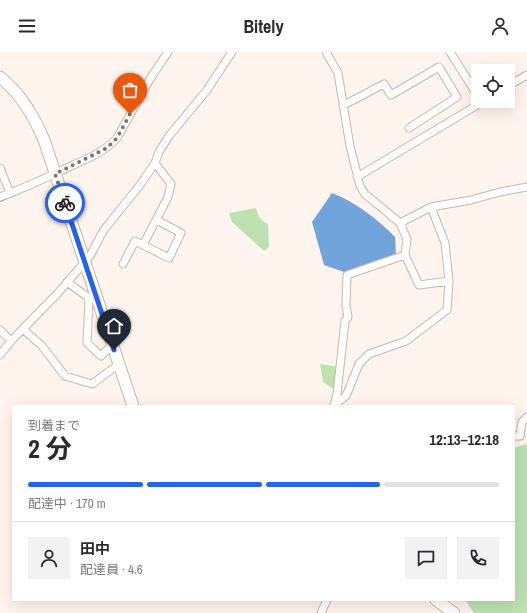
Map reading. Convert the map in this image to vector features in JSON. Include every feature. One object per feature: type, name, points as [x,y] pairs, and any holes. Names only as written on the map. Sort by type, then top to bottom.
[{"type":"main road","points":[[0,77],[8,83],[37,123],[133,405]]},
{"type":"main road","points":[[0,82],[19,97]]},
{"type":"main road","points":[[437,601],[454,613]]},
{"type":"street","points":[[0,197],[55,174],[102,151],[117,138],[150,79],[168,52]]},
{"type":"street","points":[[0,355],[11,341],[84,262],[103,231],[140,185],[155,163],[159,152],[169,136],[207,90],[232,52]]},
{"type":"street","points":[[326,52],[338,73],[357,177],[360,186],[366,194],[400,223],[407,239],[405,255],[419,284],[449,281]]},
{"type":"street","points":[[450,52],[471,85]]},
{"type":"street","points":[[344,105],[384,84],[391,95],[439,67],[457,97],[409,128]]},
{"type":"street","points":[[515,82],[527,75]]},
{"type":"street","points":[[357,177],[471,106]]},
{"type":"street","points":[[144,245],[168,197],[170,184],[155,163]]},
{"type":"street","points":[[0,168],[10,193]]},
{"type":"street","points":[[400,223],[431,207],[471,200],[500,192],[527,187]]},
{"type":"street","points":[[405,255],[347,275],[346,306],[348,317],[345,321],[337,394],[334,405],[346,396],[359,364],[369,354],[406,341],[447,310],[449,281],[445,243],[431,207]]},
{"type":"street","points":[[123,264],[135,240],[169,258],[181,233],[157,220]]},
{"type":"street","points":[[67,282],[89,298],[87,343],[101,356],[108,349]]},
{"type":"street","points":[[23,329],[42,346],[65,376],[92,384],[119,364]]},
{"type":"street","points":[[0,330],[11,341]]},
{"type":"street","points":[[515,436],[520,436],[522,422],[527,417]]},
{"type":"street","points":[[321,613],[327,601]]},
{"type":"green space","points":[[256,208],[260,218],[268,224],[269,247],[264,251],[232,222],[229,213]]},
{"type":"green space","points":[[320,364],[339,367],[335,390],[323,382]]},
{"type":"green space","points":[[527,444],[527,613],[474,613],[466,601],[515,601],[515,448]]},
{"type":"water","points":[[332,193],[358,206],[388,230],[395,237],[396,254],[347,273],[324,265],[312,222]]},
{"type":"waterway","points":[[0,201],[21,192]]},
{"type":"way so far","points":[[65,203],[55,174],[107,148],[117,138],[130,114]]},
{"type":"route","points":[[65,203],[114,350]]}]
